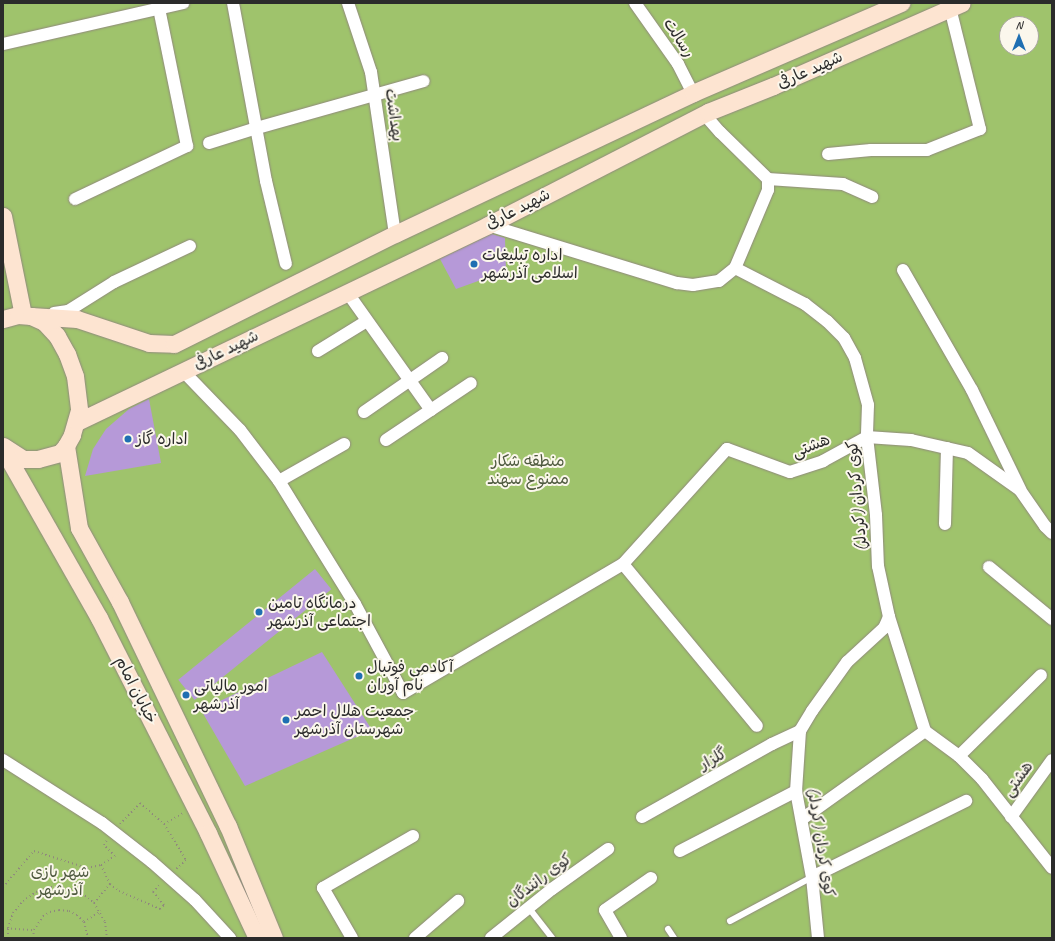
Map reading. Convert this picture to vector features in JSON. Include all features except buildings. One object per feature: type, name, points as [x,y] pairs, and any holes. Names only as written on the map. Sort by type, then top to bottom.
[{"type":"street","points":[[3,44],[134,8],[159,8],[183,3]]},
{"type":"street","points":[[233,3],[266,181],[286,264]]},
{"type":"street","name":"بهداشت","points":[[348,3],[372,72],[395,234]]},
{"type":"street","name":"رسالت","points":[[635,3],[678,64],[694,94]]},
{"type":"street","name":"شهید عارفی","points":[[3,319],[11,316],[27,315],[77,318],[149,343],[174,344],[395,234],[694,94],[901,3]]},
{"type":"street","points":[[828,154],[871,150],[927,150],[980,129],[956,6]]},
{"type":"street","name":"شهید عارفی","points":[[77,422],[488,225],[704,114],[780,83],[956,6]]},
{"type":"street","points":[[75,199],[187,146],[159,8]]},
{"type":"street","points":[[209,143],[424,81]]},
{"type":"street","points":[[694,94],[686,101],[687,109],[692,115],[704,114],[720,132],[768,179],[843,184],[872,197]]},
{"type":"street","points":[[488,225],[677,283],[693,285],[719,281],[735,268],[768,190],[768,179]]},
{"type":"street","points":[[3,216],[18,294],[27,315],[44,322],[57,336],[67,354],[76,376],[79,410],[77,422],[66,446],[60,453],[38,460],[23,459],[3,447]]},
{"type":"street","points":[[27,315],[68,311],[114,282],[190,246]]},
{"type":"street","name":"کوی کردان (کردلر)","points":[[735,268],[805,304],[844,338],[855,358],[868,404],[867,437],[876,515],[878,566],[889,617],[884,628],[847,662],[812,711],[800,731],[796,791],[812,877],[816,935]]},
{"type":"street","points":[[902,270],[972,390],[1020,490],[1045,526],[1052,533]]},
{"type":"street","points":[[3,282],[18,294]]},
{"type":"street","points":[[347,292],[431,410]]},
{"type":"street","points":[[318,350],[368,320]]},
{"type":"street","points":[[364,412],[411,381],[442,358]]},
{"type":"street","points":[[183,371],[240,430],[278,481],[355,604],[403,694],[623,564],[757,726]]},
{"type":"street","points":[[386,440],[472,383]]},
{"type":"street","points":[[867,437],[910,440],[968,453],[1020,490]]},
{"type":"street","name":"هشتی","points":[[623,564],[727,449],[790,472],[823,461],[867,437]]},
{"type":"street","points":[[278,481],[344,444]]},
{"type":"street","name":"خیابان امام","points":[[66,446],[79,528],[120,602],[228,826],[274,938]]},
{"type":"street","name":"خیابان امام","points":[[3,447],[99,618],[195,806],[257,938]]},
{"type":"street","points":[[945,524],[947,448]]},
{"type":"street","points":[[989,567],[1052,619]]},
{"type":"street","points":[[889,617],[925,731],[959,756],[982,779],[1052,868]]},
{"type":"street","points":[[959,756],[1041,675]]},
{"type":"street","name":"گلزار","points":[[642,817],[772,744],[800,731]]},
{"type":"street","points":[[802,819],[925,731]]},
{"type":"street","points":[[3,760],[102,823],[195,900],[230,938]]},
{"type":"street","name":"هشتی","points":[[1011,817],[1052,760]]},
{"type":"street","points":[[680,850],[796,791]]},
{"type":"street","points":[[812,877],[966,801]]},
{"type":"street","points":[[352,938],[323,888],[413,836]]},
{"type":"street","name":"کوی رانندگان","points":[[491,938],[528,907],[608,849]]},
{"type":"street","points":[[621,938],[605,910],[651,878]]},
{"type":"street","points":[[414,938],[458,901]]},
{"type":"lane","points":[[730,921],[812,877]]},
{"type":"lane","points":[[528,907],[552,938]]},
{"type":"lane","points":[[668,929],[674,938]]},
{"type":"path","points":[[3,887],[34,851],[87,868],[101,865],[115,856],[104,846],[113,832],[140,803],[164,824],[186,860],[167,876],[153,892],[164,905],[160,909],[118,891],[110,884],[101,865]]},
{"type":"path","points":[[164,824],[195,806]]},
{"type":"path","points":[[94,903],[110,884]]},
{"type":"path","points":[[8,938],[8,928],[13,913],[23,901],[36,892],[51,887],[67,888],[82,893],[94,903],[101,911],[106,922],[107,938]]},
{"type":"path","points":[[33,938],[34,930],[43,916],[50,912],[59,910],[69,911],[77,915],[84,922],[88,938]]},
{"type":"path","points":[[84,922],[101,911]]},
{"type":"path","points":[[3,928],[34,930]]},
{"type":"green space","name":"منطقه شکار ممنوع سهند","points":[[3,3],[1052,3],[1052,938],[3,938]]},
{"type":"place","name":"اداره تبلیغات اسلامی آذرشهر","points":[[474,264]]},
{"type":"place","name":"اداره گاز","points":[[128,439]]},
{"type":"place","name":"درمانگاه تامین اجتماعی آذرشهر","points":[[259,612]]},
{"type":"place","name":"آکادمی فوتبال نام آوران","points":[[359,676]]},
{"type":"place","name":"امور مالیاتی آذرشهر","points":[[186,695]]},
{"type":"place","name":"جمعیت هلال احمر شهرستان آذرشهر","points":[[286,720]]},
{"type":"park label","name":"شهر بازی آذرشهر","points":[[60,881]]}]
